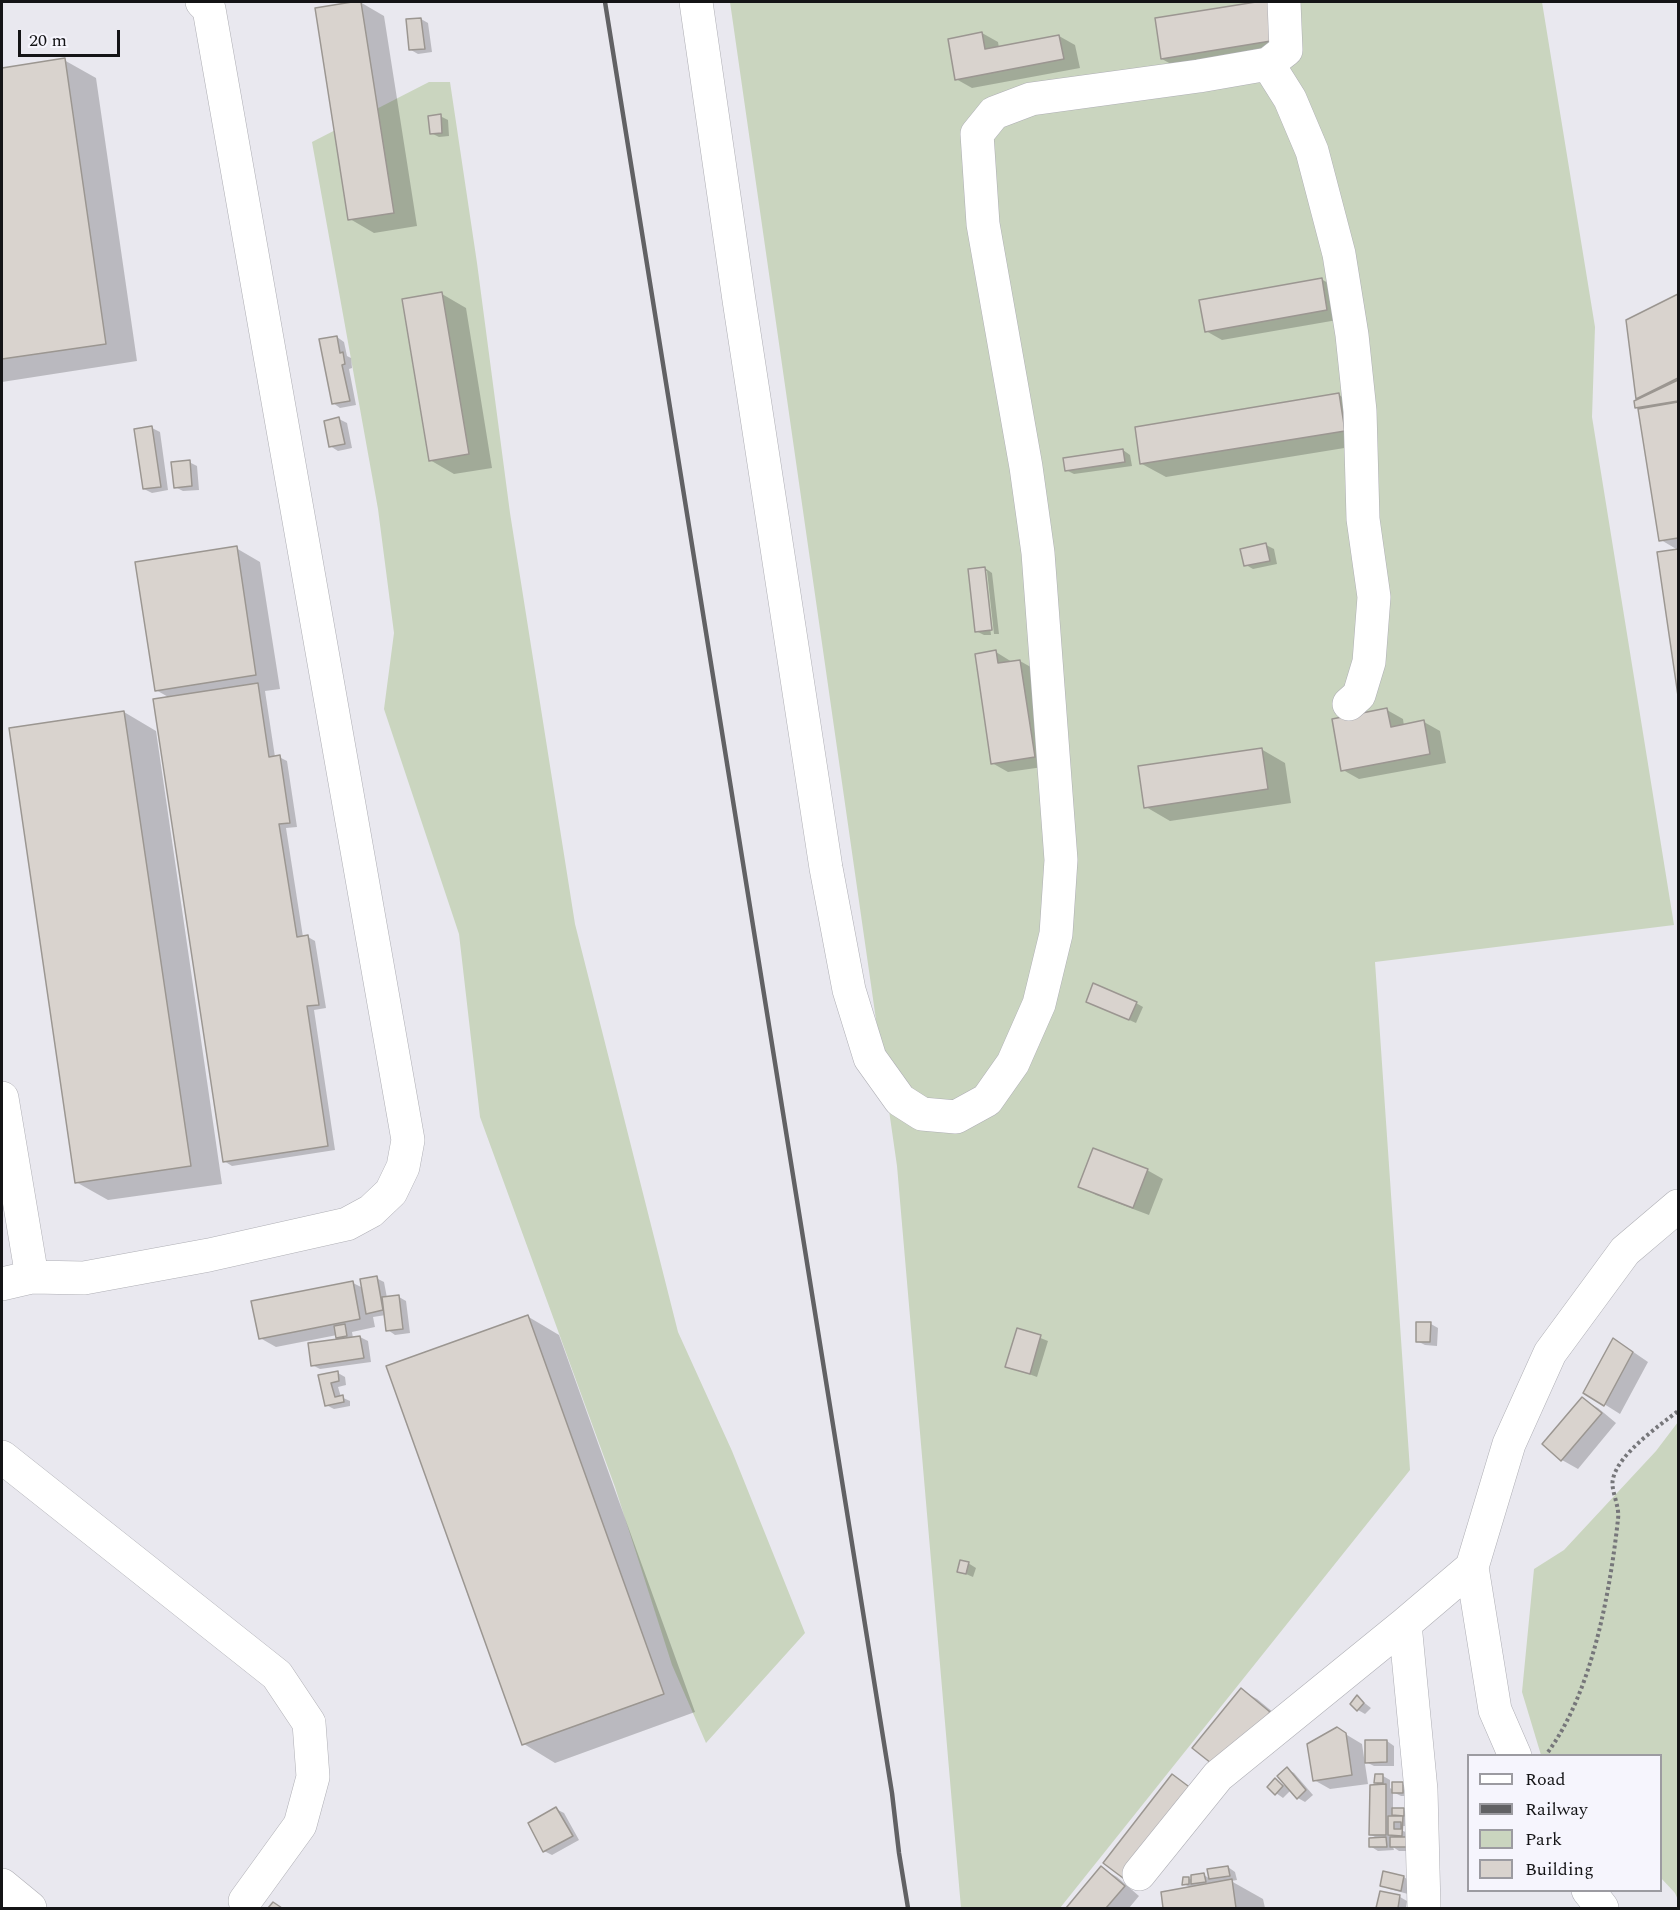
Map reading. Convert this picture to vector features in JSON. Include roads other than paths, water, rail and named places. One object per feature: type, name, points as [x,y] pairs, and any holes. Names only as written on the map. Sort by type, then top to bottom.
[{"type":"lane","points":[[2,1098],[17,1281],[84,1278],[209,1255],[347,1224],[371,1211],[391,1191],[403,1167],[408,1140],[209,9],[202,2]]},
{"type":"lane","points":[[696,2],[824,857],[849,990],[870,1058],[900,1100],[922,1114],[956,1117],[987,1100],[1013,1063],[1039,1004],[1056,934],[1061,860],[1038,553],[1026,467],[983,224],[977,134],[994,113],[1031,99],[1268,64],[1286,50],[1284,2]]},
{"type":"lane","points":[[1268,64],[1290,99],[1312,151],[1339,254],[1352,334],[1360,411],[1363,519],[1374,597],[1369,662],[1359,695],[1349,704]]},
{"type":"lane","points":[[1515,1754],[1494,1710],[1472,1567],[1509,1444],[1550,1353],[1625,1251],[1678,1206]]},
{"type":"lane","points":[[2,1457],[277,1675],[309,1723],[312,1777],[300,1825],[245,1901]]},
{"type":"lane","points":[[1138,1874],[1218,1776],[1472,1567]]},
{"type":"lane","points":[[1405,1624],[1421,1790],[1424,1908]]},
{"type":"lane","points":[[2,1885],[30,1908]]},
{"type":"lane","points":[[1590,1892],[1602,1908]]},
{"type":"railway","points":[[605,2],[892,1793],[908,1908]]}]
